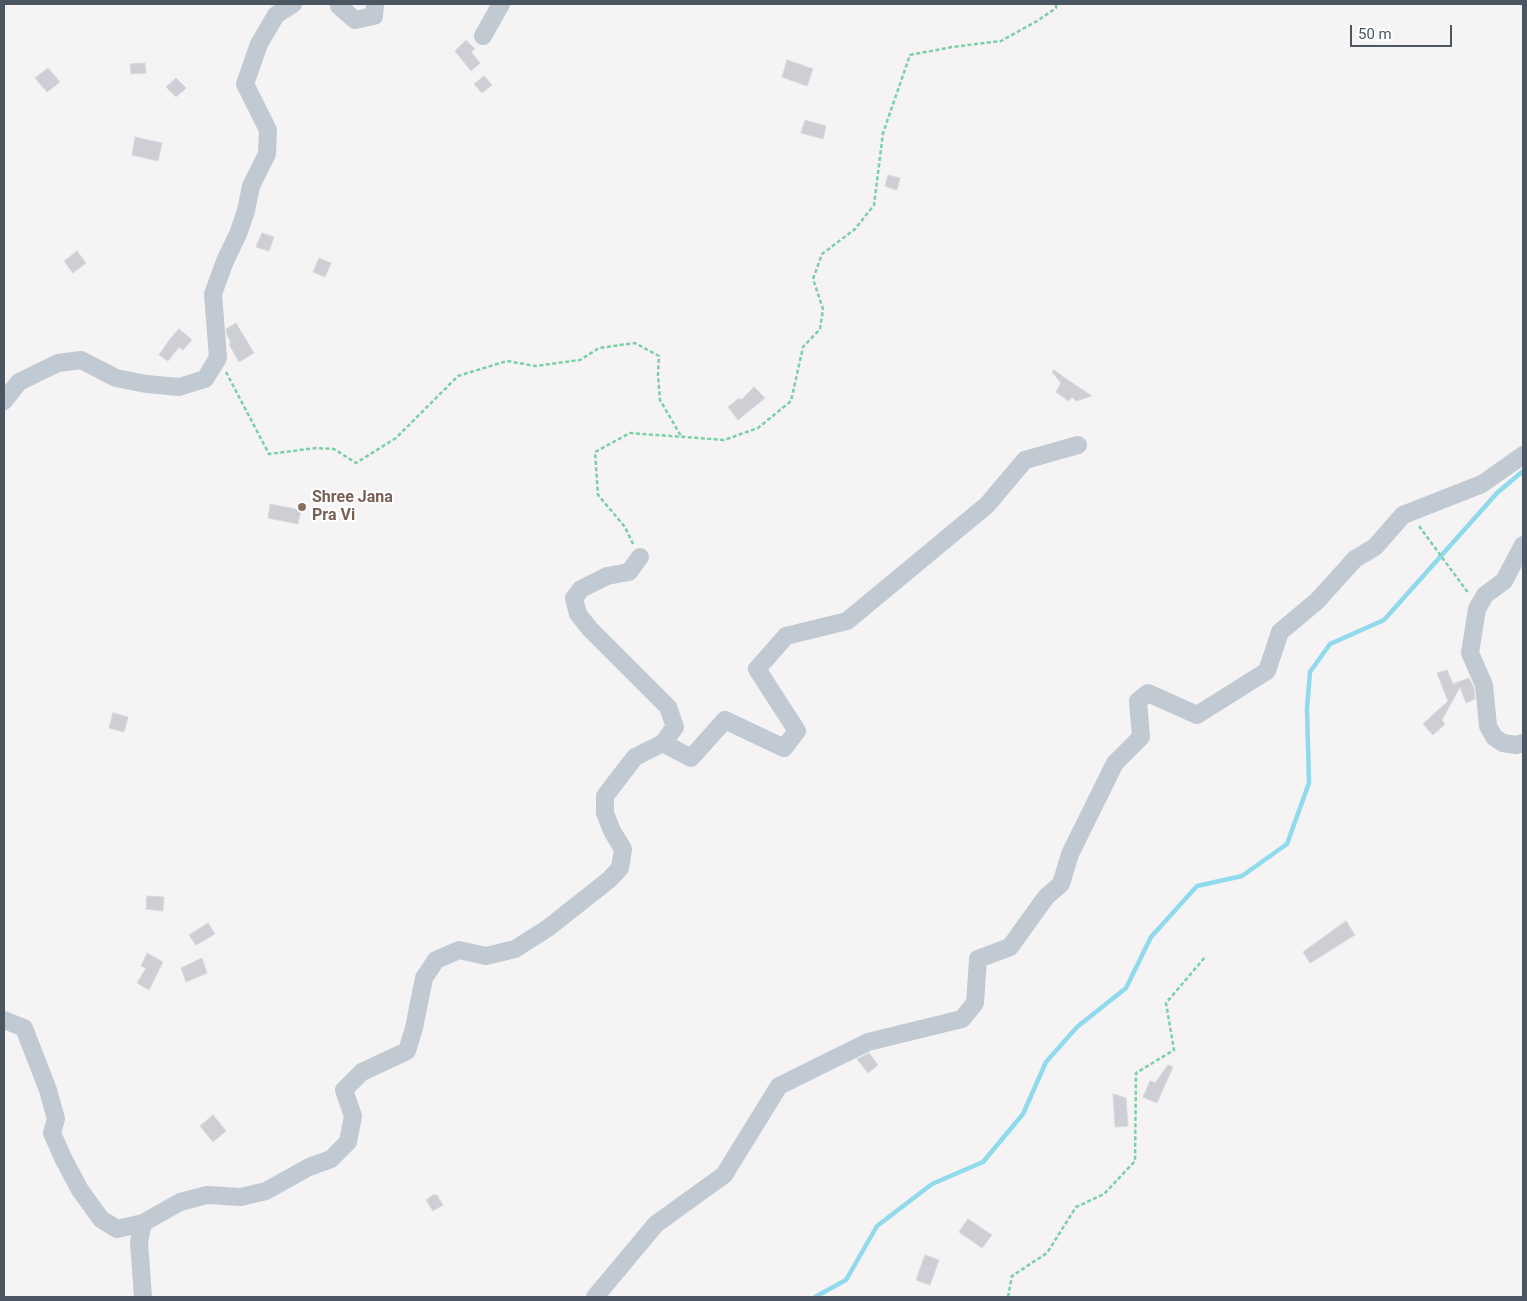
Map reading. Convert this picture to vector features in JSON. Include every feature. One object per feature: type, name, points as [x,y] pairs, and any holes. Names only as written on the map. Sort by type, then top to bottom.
[{"type":"street","points":[[4,401],[19,382],[58,363],[81,360],[116,378],[146,384],[179,387],[205,379],[218,358],[213,294],[225,261],[238,234],[251,186],[267,154],[268,130],[245,84],[259,44],[276,14],[294,4]]},
{"type":"street","points":[[335,4],[355,20],[374,16],[375,4]]},
{"type":"street","points":[[482,36],[501,4]]},
{"type":"street","points":[[662,743],[691,758],[725,720],[784,748],[797,731],[757,669],[786,636],[847,621],[987,505],[1025,460],[1078,444]]},
{"type":"street","points":[[595,1297],[656,1224],[724,1176],[779,1086],[868,1042],[962,1019],[975,1003],[978,959],[1010,947],[1046,897],[1061,884],[1070,854],[1115,764],[1141,737],[1138,701],[1148,693],[1197,715],[1267,671],[1280,632],[1317,601],[1355,559],[1375,547],[1403,515],[1482,484],[1523,455]]},
{"type":"street","points":[[1523,546],[1504,581],[1485,595],[1477,609],[1470,653],[1484,685],[1488,726],[1494,737],[1503,743],[1523,744]]},
{"type":"street","points":[[4,1020],[24,1028],[50,1097],[56,1119],[52,1134],[80,1190],[101,1219],[117,1229],[143,1223],[180,1202],[207,1195],[240,1198],[266,1191],[309,1167],[331,1159],[348,1142],[350,1134],[353,1116],[344,1090],[362,1072],[407,1051],[414,1028],[424,978],[436,960],[458,950],[486,956],[514,949],[548,928],[610,879],[620,868],[623,849],[612,831],[606,813],[605,796],[635,757],[662,743],[675,726],[668,707],[590,629],[578,614],[574,598],[581,589],[607,576],[630,572],[640,556]]},
{"type":"street","points":[[143,1223],[139,1242],[143,1297]]},
{"type":"path","points":[[640,556],[625,527],[598,495],[595,452],[630,433],[724,440],[758,428],[791,401],[803,346],[820,329],[823,309],[813,279],[822,254],[855,229],[874,205],[883,133],[910,55],[952,47],[1001,41],[1037,21],[1056,8],[1056,4]]},
{"type":"path","points":[[218,358],[269,454],[316,448],[334,448],[356,463],[396,438],[458,376],[507,361],[534,366],[580,360],[599,348],[635,343],[660,356],[658,375],[660,400],[681,436]]},
{"type":"path","points":[[1419,525],[1473,600]]},
{"type":"path","points":[[1008,1297],[1012,1276],[1047,1253],[1076,1207],[1104,1194],[1135,1162],[1136,1072],[1174,1050],[1166,1003],[1206,956]]},
{"type":"building","points":[[466,40],[475,49],[471,52],[480,63],[471,71],[455,51]]},
{"type":"building","points":[[787,60],[813,69],[807,86],[782,77]]},
{"type":"building","points":[[145,63],[146,73],[131,74],[130,64]]},
{"type":"building","points":[[48,68],[60,82],[47,92],[35,78]]},
{"type":"building","points":[[484,76],[492,85],[482,93],[474,84]]},
{"type":"building","points":[[176,78],[186,88],[176,97],[166,87]]},
{"type":"building","points":[[805,120],[826,126],[823,139],[801,133]]},
{"type":"building","points":[[135,137],[162,143],[158,161],[132,155]]},
{"type":"building","points":[[888,175],[900,178],[897,190],[885,186]]},
{"type":"building","points":[[262,233],[274,237],[269,251],[256,247]]},
{"type":"building","points":[[77,251],[86,263],[73,273],[64,261]]},
{"type":"building","points":[[319,258],[331,263],[325,277],[313,272]]},
{"type":"building","points":[[236,323],[254,353],[239,362],[229,344],[231,343],[226,329]]},
{"type":"building","points":[[179,329],[192,340],[183,350],[179,347],[168,361],[159,355]]},
{"type":"building","points":[[1054,370],[1092,396],[1076,401],[1072,397],[1069,401],[1056,392],[1061,383],[1052,372]]},
{"type":"building","points":[[754,387],[765,398],[738,420],[728,407],[739,398],[741,400]]},
{"type":"building","points":[[270,504],[301,510],[298,524],[268,518]]},
{"type":"building","points":[[1447,670],[1453,684],[1469,678],[1474,688],[1475,699],[1466,703],[1460,687],[1442,720],[1445,724],[1433,735],[1423,724],[1448,701],[1437,673]]},
{"type":"building","points":[[113,713],[128,717],[124,732],[109,728]]},
{"type":"building","points":[[147,896],[164,897],[163,911],[146,909]]},
{"type":"building","points":[[1346,921],[1355,935],[1310,963],[1303,952]]},
{"type":"building","points":[[208,923],[215,934],[196,945],[189,935]]},
{"type":"building","points":[[147,953],[163,962],[149,990],[137,983],[146,968],[141,966]]},
{"type":"building","points":[[202,958],[207,973],[186,982],[181,968]]},
{"type":"building","points":[[869,1053],[878,1065],[868,1073],[857,1059]]},
{"type":"building","points":[[1168,1065],[1173,1067],[1157,1103],[1143,1097],[1150,1081],[1155,1083]]},
{"type":"building","points":[[1113,1094],[1126,1098],[1128,1126],[1115,1127]]},
{"type":"building","points":[[213,1115],[226,1131],[213,1142],[200,1126]]},
{"type":"building","points":[[433,1195],[437,1195],[443,1205],[433,1211],[426,1200]]},
{"type":"building","points":[[968,1219],[992,1235],[982,1248],[959,1232]]},
{"type":"building","points":[[925,1255],[939,1260],[930,1285],[916,1280]]},
{"type":"waterway","points":[[815,1297],[846,1280],[877,1226],[932,1184],[983,1162],[1023,1114],[1046,1062],[1077,1027],[1126,988],[1151,937],[1197,886],[1242,876],[1287,844],[1309,783],[1307,709],[1310,672],[1330,644],[1384,620],[1497,493],[1523,471]]},
{"type":"place","name":"Shree Jana Pra Vi","points":[[302,507]]}]
